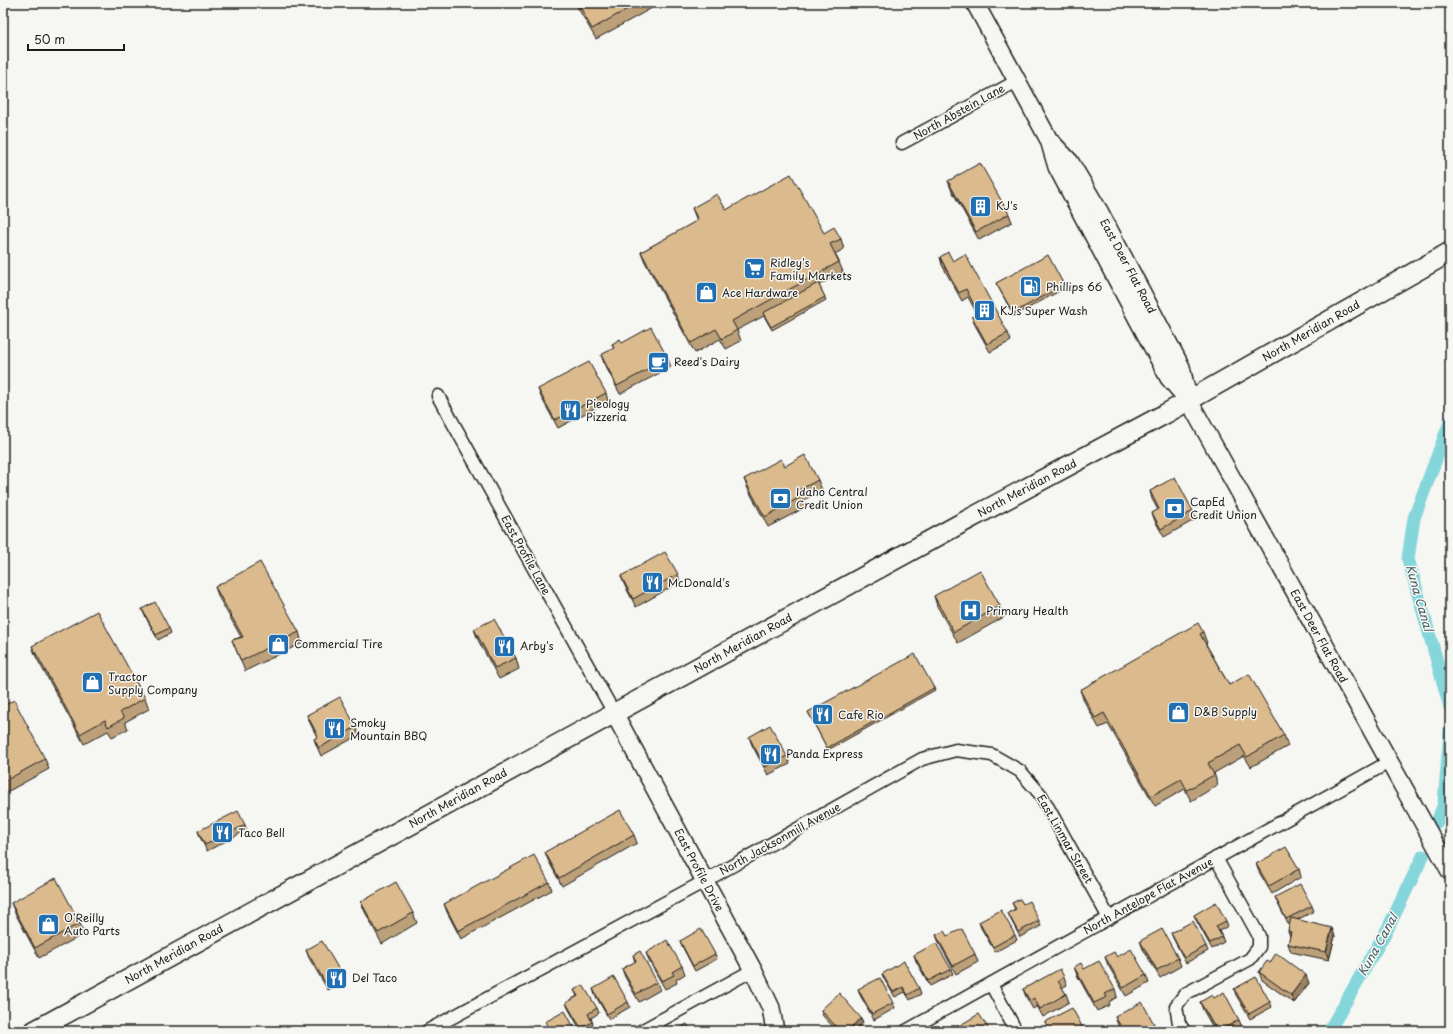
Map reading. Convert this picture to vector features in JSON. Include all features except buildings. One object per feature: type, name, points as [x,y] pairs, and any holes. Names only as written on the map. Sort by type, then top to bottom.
[{"type":"main road","name":"North Meridian Road","points":[[34,1031],[614,713],[1189,401],[1450,252]]},
{"type":"street","name":"East Deer Flat Road","points":[[975,3],[1049,140],[1056,167],[1169,378],[1189,401],[1450,871]]},
{"type":"street","name":"North Abstein Lane","points":[[902,143],[1016,81]]},
{"type":"street","name":"East Profile Lane","points":[[438,396],[614,713]]},
{"type":"street","name":"East Profile Drive","points":[[614,713],[753,970],[771,1008],[775,1031]]},
{"type":"street","name":"North Jacksonmill Avenue","points":[[427,1031],[704,881],[922,760],[956,750],[992,755]]},
{"type":"street","name":"East Linmar Street","points":[[992,755],[1020,771],[1041,795],[1109,918]]},
{"type":"street","name":"North Antelope Flat Avenue","points":[[906,1031],[1389,762]]},
{"type":"street","points":[[1184,1031],[1179,1023],[1176,1006],[1185,994],[1250,959],[1259,947],[1259,936],[1216,858]]},
{"type":"street","points":[[641,1031],[753,970]]},
{"type":"street","points":[[990,984],[1016,1031]]},
{"type":"waterway","name":"Kuna Canal","points":[[1450,422],[1414,518],[1408,559],[1450,707]]},
{"type":"waterway","name":"Kuna Canal","points":[[1437,822],[1444,804],[1450,731]]},
{"type":"waterway","name":"Kuna Canal","points":[[1329,1031],[1388,928],[1423,856]]},
{"type":"place","name":"KJ's","points":[[981,206]]},
{"type":"place","name":"Ridley's Family Markets","points":[[754,269]]},
{"type":"place","name":"Phillips 66","points":[[1031,287]]},
{"type":"place","name":"Ace Hardware","points":[[707,293]]},
{"type":"place","name":"KJ's Super Wash","points":[[985,311]]},
{"type":"place","name":"Reed's Dairy","points":[[658,362]]},
{"type":"place","name":"Pieology Pizzeria","points":[[571,410]]},
{"type":"place","name":"Idaho Central Credit Union","points":[[780,498]]},
{"type":"place","name":"CapEd Credit Union","points":[[1174,508]]},
{"type":"place","name":"McDonald's","points":[[652,583]]},
{"type":"place","name":"Primary Health","points":[[971,611]]},
{"type":"place","name":"Commercial Tire","points":[[278,644]]},
{"type":"place","name":"Arby's","points":[[505,646]]},
{"type":"place","name":"Tractor Supply Company","points":[[92,683]]},
{"type":"place","name":"D&B Supply","points":[[1179,712]]},
{"type":"place","name":"Cafe Rio","points":[[823,715]]},
{"type":"place","name":"Smoky Mountain BBQ","points":[[335,729]]},
{"type":"place","name":"Panda Express","points":[[771,754]]},
{"type":"place","name":"Taco Bell","points":[[223,833]]},
{"type":"place","name":"O'Reilly Auto Parts","points":[[49,924]]},
{"type":"place","name":"Del Taco","points":[[337,978]]}]
